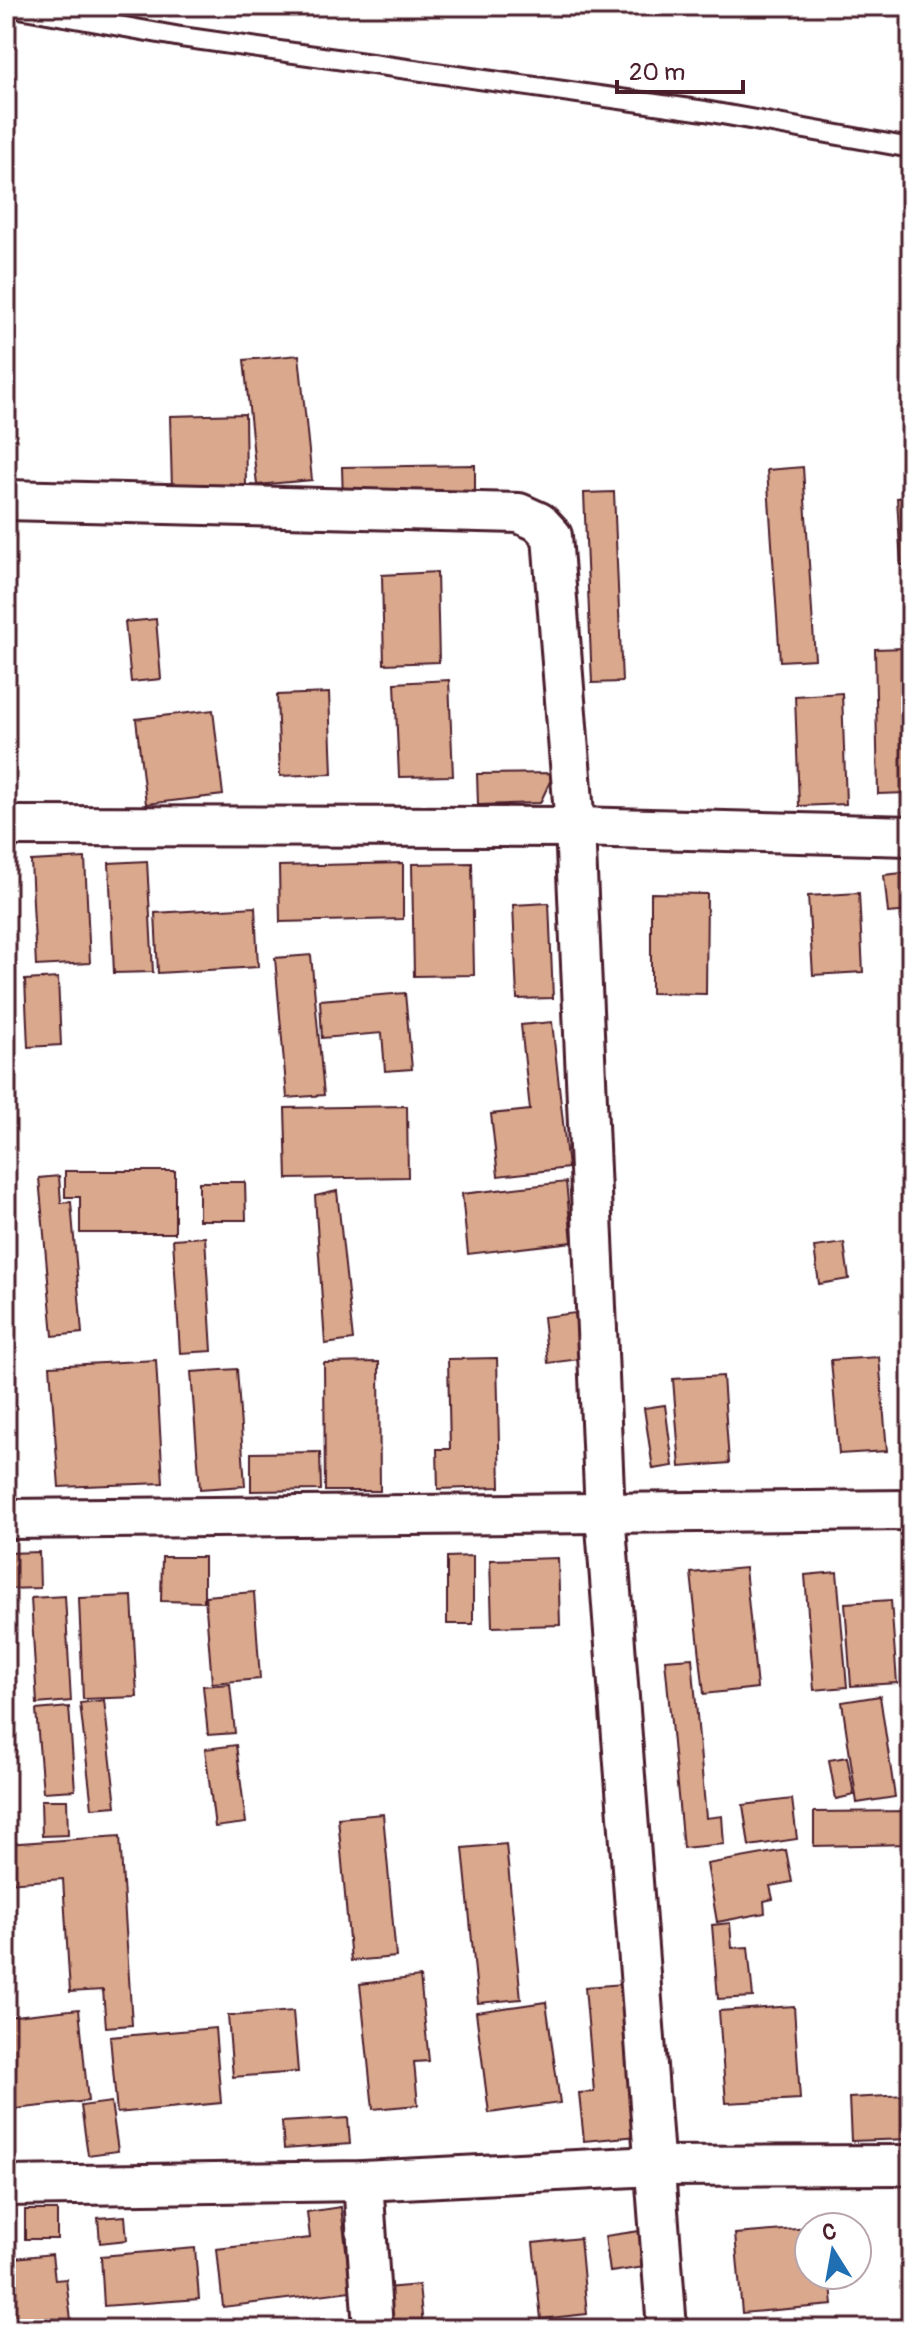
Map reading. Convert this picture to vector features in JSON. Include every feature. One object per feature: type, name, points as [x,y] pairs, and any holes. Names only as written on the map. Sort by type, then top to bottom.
[{"type":"street","points":[[6,500],[519,513],[539,522],[552,536],[575,827],[605,1513],[667,2329]]},
{"type":"street","points":[[6,826],[575,827],[911,836]]},
{"type":"street","points":[[6,1519],[911,1510]]},
{"type":"street","points":[[6,2186],[363,2181],[653,2166],[911,2165]]},
{"type":"street","points":[[363,2181],[373,2329]]},
{"type":"lane","points":[[8,6],[181,37],[705,111],[911,148]]},
{"type":"building","points":[[299,355],[312,480],[257,485],[244,360]]},
{"type":"building","points":[[245,414],[246,487],[172,489],[170,416]]},
{"type":"building","points":[[475,465],[475,499],[343,501],[342,467]]},
{"type":"building","points":[[803,467],[815,659],[780,661],[767,470]]},
{"type":"building","points":[[614,492],[622,682],[592,683],[584,493]]},
{"type":"building","points":[[911,497],[911,565],[901,565],[897,498]]},
{"type":"building","points":[[911,570],[911,620],[910,621],[905,571]]},
{"type":"building","points":[[437,572],[439,662],[384,664],[382,575]]},
{"type":"building","points":[[156,619],[161,679],[131,682],[125,622]]},
{"type":"building","points":[[905,648],[908,793],[878,794],[875,649]]},
{"type":"building","points":[[449,680],[453,776],[399,777],[395,683]]},
{"type":"building","points":[[329,693],[332,774],[280,776],[277,695]]},
{"type":"building","points":[[842,693],[846,804],[799,806],[795,696]]},
{"type":"building","points":[[213,710],[223,795],[146,804],[136,719]]},
{"type":"building","points":[[554,773],[540,803],[478,805],[477,774]]},
{"type":"building","points":[[85,858],[90,963],[36,966],[31,861]]},
{"type":"building","points":[[147,861],[153,972],[114,973],[109,863]]},
{"type":"building","points":[[403,863],[403,919],[280,922],[279,866]]},
{"type":"building","points":[[472,863],[474,975],[414,976],[412,864]]},
{"type":"building","points":[[911,872],[911,911],[888,913],[884,875]]},
{"type":"building","points":[[651,893],[707,894],[706,994],[651,993]]},
{"type":"building","points":[[859,893],[863,972],[813,975],[808,896]]},
{"type":"building","points":[[549,903],[553,998],[517,999],[513,905]]},
{"type":"building","points":[[255,907],[258,967],[158,973],[155,913]]},
{"type":"building","points":[[311,955],[324,1095],[287,1098],[275,958]]},
{"type":"building","points":[[58,978],[61,1045],[28,1047],[25,980]]},
{"type":"building","points":[[405,993],[412,1069],[385,1071],[382,1033],[322,1038],[320,1000]]},
{"type":"building","points":[[552,1022],[568,1168],[498,1176],[491,1114],[530,1110],[521,1025]]},
{"type":"building","points":[[407,1106],[408,1177],[287,1179],[285,1108]]},
{"type":"building","points":[[65,1171],[175,1171],[175,1233],[80,1233],[80,1197],[65,1197]]},
{"type":"building","points":[[59,1176],[61,1203],[71,1202],[82,1333],[53,1336],[39,1178]]},
{"type":"building","points":[[199,1182],[245,1182],[246,1220],[199,1220]]},
{"type":"building","points":[[566,1182],[572,1242],[468,1254],[462,1194]]},
{"type":"building","points":[[337,1191],[353,1340],[325,1344],[315,1196]]},
{"type":"building","points":[[205,1237],[212,1351],[180,1353],[173,1239]]},
{"type":"building","points":[[844,1243],[849,1279],[819,1284],[814,1247]]},
{"type":"building","points":[[575,1313],[581,1359],[548,1363],[543,1317]]},
{"type":"building","points":[[879,1357],[887,1451],[839,1454],[831,1360]]},
{"type":"building","points":[[497,1358],[500,1487],[438,1489],[437,1449],[450,1449],[448,1359]]},
{"type":"building","points":[[156,1360],[163,1483],[59,1487],[50,1366]]},
{"type":"building","points":[[379,1362],[380,1491],[325,1491],[324,1363]]},
{"type":"building","points":[[237,1369],[245,1486],[200,1489],[191,1372]]},
{"type":"building","points":[[723,1376],[729,1463],[680,1467],[673,1379]]},
{"type":"building","points":[[665,1405],[673,1466],[653,1469],[644,1408]]},
{"type":"building","points":[[320,1452],[321,1490],[251,1491],[251,1453]]},
{"type":"building","points":[[39,1552],[40,1588],[6,1589],[6,1553]]},
{"type":"building","points":[[473,1556],[473,1624],[447,1624],[447,1557]]},
{"type":"building","points":[[162,1557],[204,1557],[204,1602],[161,1601]]},
{"type":"building","points":[[558,1558],[560,1625],[492,1627],[490,1560]]},
{"type":"building","points":[[745,1568],[757,1688],[704,1694],[691,1573]]},
{"type":"building","points":[[837,1572],[847,1687],[814,1690],[805,1575]]},
{"type":"building","points":[[254,1592],[260,1679],[212,1683],[205,1596]]},
{"type":"building","points":[[65,1596],[71,1701],[37,1704],[31,1598]]},
{"type":"building","points":[[132,1596],[137,1697],[83,1699],[79,1598]]},
{"type":"building","points":[[891,1600],[897,1683],[851,1686],[845,1603]]},
{"type":"building","points":[[692,1658],[706,1818],[722,1816],[724,1844],[683,1848],[665,1660]]},
{"type":"building","points":[[230,1684],[235,1733],[208,1735],[203,1686]]},
{"type":"building","points":[[880,1696],[895,1797],[857,1803],[842,1702]]},
{"type":"building","points":[[104,1700],[116,1806],[92,1808],[80,1703]]},
{"type":"building","points":[[69,1707],[75,1790],[43,1792],[36,1710]]},
{"type":"building","points":[[236,1745],[246,1823],[215,1827],[205,1749]]},
{"type":"building","points":[[847,1757],[854,1795],[836,1799],[829,1760]]},
{"type":"building","points":[[792,1799],[797,1839],[749,1846],[743,1805]]},
{"type":"building","points":[[41,1800],[67,1800],[68,1835],[42,1836]]},
{"type":"building","points":[[911,1811],[911,1844],[814,1846],[814,1812]]},
{"type":"building","points":[[383,1814],[396,1957],[351,1961],[338,1818]]},
{"type":"building","points":[[120,1836],[132,2025],[106,2027],[103,1990],[70,1992],[63,1879],[6,1883],[6,1844]]},
{"type":"building","points":[[506,1844],[521,1999],[478,2003],[463,1848]]},
{"type":"building","points":[[786,1850],[792,1882],[770,1886],[773,1899],[764,1901],[765,1913],[717,1922],[707,1864]]},
{"type":"building","points":[[730,1923],[732,1948],[748,1947],[753,1997],[718,1999],[712,1925]]},
{"type":"building","points":[[420,1977],[429,2061],[414,2062],[418,2105],[373,2109],[360,1984]]},
{"type":"building","points":[[624,1984],[638,2136],[584,2141],[579,2093],[594,2092],[585,1987]]},
{"type":"building","points":[[546,2002],[560,2103],[489,2113],[476,2012]]},
{"type":"building","points":[[794,2006],[800,2099],[726,2103],[719,2011]]},
{"type":"building","points":[[79,2009],[88,2101],[6,2110],[6,2017]]},
{"type":"building","points":[[293,2011],[298,2072],[233,2077],[228,2016]]},
{"type":"building","points":[[215,2028],[221,2103],[117,2113],[110,2037]]},
{"type":"building","points":[[907,2095],[909,2139],[851,2141],[849,2098]]},
{"type":"building","points":[[111,2102],[118,2151],[88,2155],[81,2106]]},
{"type":"building","points":[[348,2118],[350,2144],[284,2149],[282,2122]]},
{"type":"building","points":[[341,2207],[351,2291],[223,2307],[217,2249],[310,2238],[307,2212]]},
{"type":"building","points":[[25,2210],[57,2210],[57,2239],[25,2239]]},
{"type":"building","points":[[125,2216],[127,2240],[100,2243],[98,2218]]},
{"type":"building","points":[[793,2229],[793,2291],[832,2291],[833,2305],[742,2313],[735,2234]]},
{"type":"building","points":[[640,2231],[645,2267],[610,2272],[605,2236]]},
{"type":"building","points":[[580,2238],[587,2314],[541,2319],[533,2243]]},
{"type":"building","points":[[195,2248],[199,2299],[104,2306],[101,2256]]},
{"type":"building","points":[[52,2254],[55,2280],[66,2279],[71,2320],[61,2321],[62,2329],[6,2329],[6,2259]]},
{"type":"building","points":[[419,2285],[423,2326],[390,2329],[386,2288]]}]
